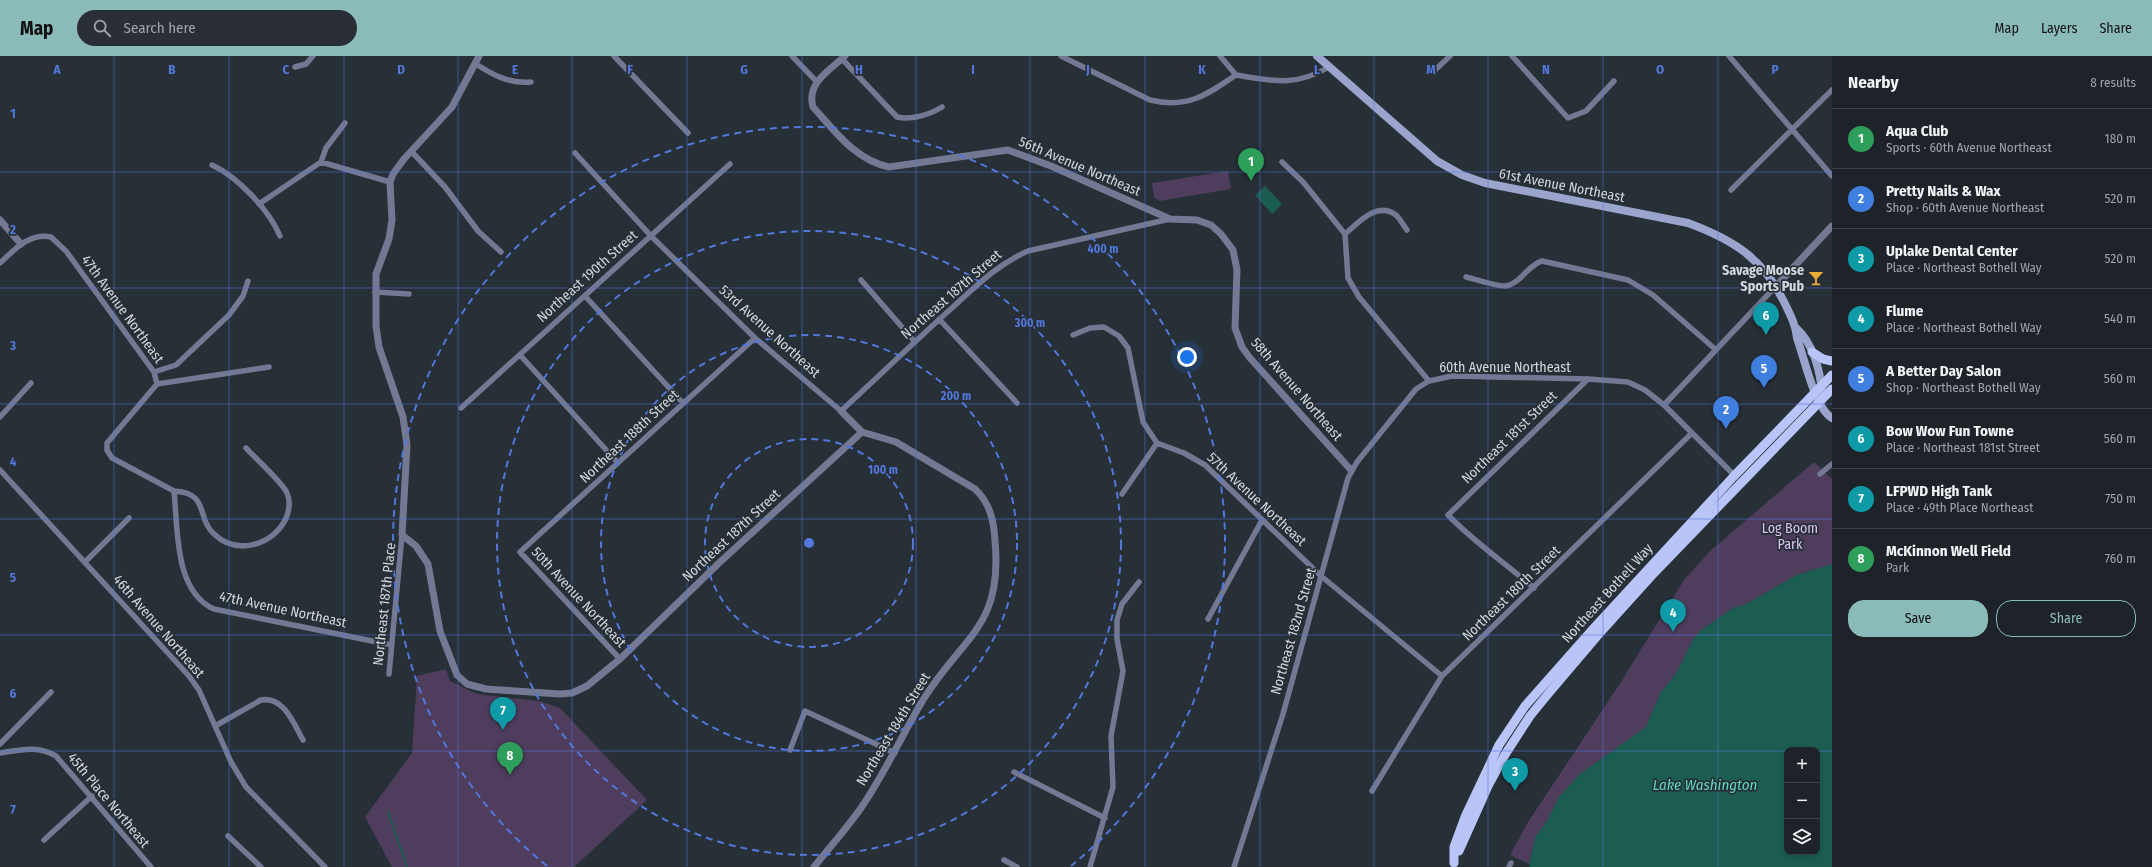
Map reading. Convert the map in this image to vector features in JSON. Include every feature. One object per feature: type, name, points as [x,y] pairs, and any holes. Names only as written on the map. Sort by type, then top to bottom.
[{"type":"main road","name":"61st Avenue Northeast","points":[[1316,56],[1448,169],[1485,183],[1688,223],[1704,229],[1745,250],[1763,267],[1777,285],[1796,328],[1797,338],[1818,389]]},
{"type":"main road","name":"61st Avenue Northeast","points":[[1796,328],[1805,336],[1812,352],[1821,401],[1829,416]]},
{"type":"main road","points":[[1812,352],[1823,359],[1832,361]]},
{"type":"main road","name":"Northeast Bothell Way","points":[[1453,865],[1454,847],[1465,817],[1499,745],[1525,706],[1593,629],[1735,475],[1832,375]]},
{"type":"main road","name":"Northeast Bothell Way","points":[[1453,865],[1489,784],[1530,716],[1598,635],[1832,389]]},
{"type":"street","points":[[295,67],[306,64],[313,56]]},
{"type":"street","points":[[402,536],[406,445],[403,417],[379,347],[376,326],[376,274],[390,231],[390,182],[398,167],[411,151],[452,107],[479,56]]},
{"type":"street","points":[[614,56],[688,133]]},
{"type":"street","points":[[792,56],[816,82],[843,57],[897,117],[904,118],[932,113],[942,107]]},
{"type":"street","points":[[1061,56],[1150,100],[1162,103],[1177,104],[1191,101],[1208,94],[1236,75]]},
{"type":"street","points":[[1220,56],[1236,75],[1283,82],[1300,80],[1314,76],[1329,67]]},
{"type":"street","points":[[1433,72],[1450,56]]},
{"type":"street","points":[[1512,56],[1568,118],[1586,111],[1614,81]]},
{"type":"street","points":[[1729,56],[1832,176]]},
{"type":"street","points":[[476,64],[496,76],[519,83],[531,82]]},
{"type":"street","name":"56th Avenue Northeast","points":[[816,82],[810,98],[813,106],[852,149],[876,164],[889,167],[1008,150],[1051,166],[1170,219]]},
{"type":"street","points":[[1731,190],[1832,90]]},
{"type":"street","points":[[259,204],[321,162],[326,148],[345,123]]},
{"type":"street","points":[[411,151],[445,187],[478,231],[501,252]]},
{"type":"street","name":"53rd Avenue Northeast","points":[[575,153],[651,236],[755,338],[841,411],[862,432],[896,442],[975,489]]},
{"type":"street","points":[[321,162],[390,182]]},
{"type":"street","points":[[1282,162],[1303,182],[1345,234],[1370,213],[1380,211],[1388,212],[1397,216],[1407,230]]},
{"type":"street","name":"Northeast 190th Street","points":[[461,408],[730,164]]},
{"type":"street","points":[[212,165],[223,170],[259,204],[275,224],[280,236]]},
{"type":"street","name":"Northeast 187th Street","points":[[841,411],[939,319],[998,267],[1012,258],[1028,251],[1170,219]]},
{"type":"street","name":"58th Avenue Northeast","points":[[1170,219],[1197,220],[1211,225],[1230,245],[1237,270],[1235,328],[1242,347],[1250,358],[1351,470]]},
{"type":"street","points":[[0,220],[21,244],[0,263]]},
{"type":"street","points":[[1664,405],[1832,226]]},
{"type":"street","name":"60th Avenue Northeast","points":[[1345,234],[1348,278],[1359,297],[1428,381],[1452,376],[1588,379],[1628,382],[1645,390],[1664,405],[1742,482]]},
{"type":"street","name":"47th Avenue Northeast","points":[[21,244],[36,236],[51,237],[66,251],[154,372],[157,384],[107,443],[107,450],[112,458],[174,491],[183,570],[187,583],[203,604],[214,609],[392,645]]},
{"type":"street","points":[[1466,277],[1505,286],[1512,284],[1535,263],[1542,261],[1628,280],[1653,295],[1715,349]]},
{"type":"street","points":[[861,280],[915,342]]},
{"type":"street","points":[[154,372],[176,365],[228,315],[243,296],[248,281]]},
{"type":"street","points":[[375,292],[409,294]]},
{"type":"street","points":[[585,296],[684,403]]},
{"type":"street","points":[[939,319],[1017,403]]},
{"type":"street","points":[[1073,335],[1090,328],[1104,327],[1119,336],[1128,348],[1143,422],[1157,443],[1122,494]]},
{"type":"street","name":"Northeast 188th Street","points":[[520,552],[755,338]]},
{"type":"street","points":[[520,355],[618,463]]},
{"type":"street","points":[[157,384],[269,368]]},
{"type":"street","name":"Northeast 181st Street","points":[[1534,588],[1495,554],[1468,536],[1448,514],[1588,379]]},
{"type":"street","name":"Northeast 182nd Street","points":[[1234,867],[1264,774],[1351,470],[1416,389],[1428,381]]},
{"type":"street","points":[[0,417],[31,383]]},
{"type":"street","name":"Northeast 187th Street","points":[[402,536],[416,546],[428,564],[440,631],[457,675],[467,684],[504,691],[560,694],[572,693],[587,686],[620,659],[719,563],[862,432]]},
{"type":"street","name":"Northeast 180th Street","points":[[1372,791],[1442,676],[1692,434]]},
{"type":"street","name":"57th Avenue Northeast","points":[[1157,443],[1184,453],[1205,465],[1321,576],[1442,676]]},
{"type":"street","points":[[174,491],[185,492],[196,499],[203,512],[207,525],[213,534],[223,540],[236,545],[251,546],[267,541],[279,532],[287,517],[289,504],[287,492],[246,448]]},
{"type":"street","points":[[1820,474],[1832,464]]},
{"type":"street","name":"46th Avenue Northeast","points":[[0,470],[189,676],[199,690],[231,762],[246,787],[325,867]]},
{"type":"street","name":"Northeast 184th Street","points":[[814,867],[862,807],[895,753],[923,700],[979,628],[993,598],[997,575],[994,524],[988,506],[975,489]]},
{"type":"street","points":[[85,562],[130,518]]},
{"type":"street","points":[[1208,619],[1262,520]]},
{"type":"street","name":"Northeast 187th Place","points":[[389,674],[402,536]]},
{"type":"street","name":"50th Avenue Northeast","points":[[520,552],[620,659]]},
{"type":"street","points":[[1090,867],[1113,787],[1111,736],[1123,671],[1117,639],[1117,620],[1122,604],[1139,582]]},
{"type":"street","points":[[0,744],[51,692]]},
{"type":"street","points":[[215,726],[261,700],[267,699],[274,701],[287,711],[303,740]]},
{"type":"street","points":[[790,750],[805,711],[895,753]]},
{"type":"street","name":"45th Place Northeast","points":[[0,753],[33,748],[47,750],[56,756],[92,796],[151,867]]},
{"type":"street","points":[[1014,772],[1105,818]]},
{"type":"street","points":[[44,840],[92,796]]},
{"type":"street","points":[[228,836],[261,867]]},
{"type":"street","points":[[1004,860],[1017,867]]},
{"type":"green space","points":[[1228,171],[1231,189],[1160,201],[1154,198],[1152,183]]},
{"type":"green space","name":"Log Boom Park","points":[[1814,462],[1832,479],[1832,564],[1797,575],[1746,604],[1733,608],[1700,631],[1694,638],[1677,672],[1660,694],[1646,727],[1580,774],[1559,797],[1547,821],[1536,836],[1529,864],[1510,855],[1528,822],[1619,685],[1684,580],[1710,551]]},
{"type":"green space","points":[[446,669],[450,681],[477,694],[539,701],[560,708],[647,800],[574,867],[392,867],[365,817],[412,753],[417,676]]},
{"type":"water","points":[[1265,186],[1282,204],[1272,214],[1255,195]]},
{"type":"water","name":"Lake Washington","points":[[1832,564],[1832,867],[1530,867],[1529,864],[1536,836],[1547,821],[1559,797],[1580,774],[1646,727],[1660,694],[1677,672],[1694,638],[1700,631],[1733,608],[1746,604],[1797,575]]},
{"type":"waterway","points":[[388,812],[407,867]]},
{"type":"place","name":"Aqua Club","points":[[1251,181]]},
{"type":"place","name":"Savage Moose Sports Pub","points":[[1816,278]]},
{"type":"place","name":"Bow Wow Fun Towne","points":[[1766,335]]},
{"type":"place","name":"A Better Day Salon","points":[[1764,388]]},
{"type":"place","name":"Pretty Nails & Wax","points":[[1726,429]]},
{"type":"place","name":"Flume","points":[[1673,632]]},
{"type":"place","name":"LFPWD High Tank","points":[[503,730]]},
{"type":"place","name":"McKinnon Well Field","points":[[510,775]]},
{"type":"place","name":"Uplake Dental Center","points":[[1515,791]]}]
